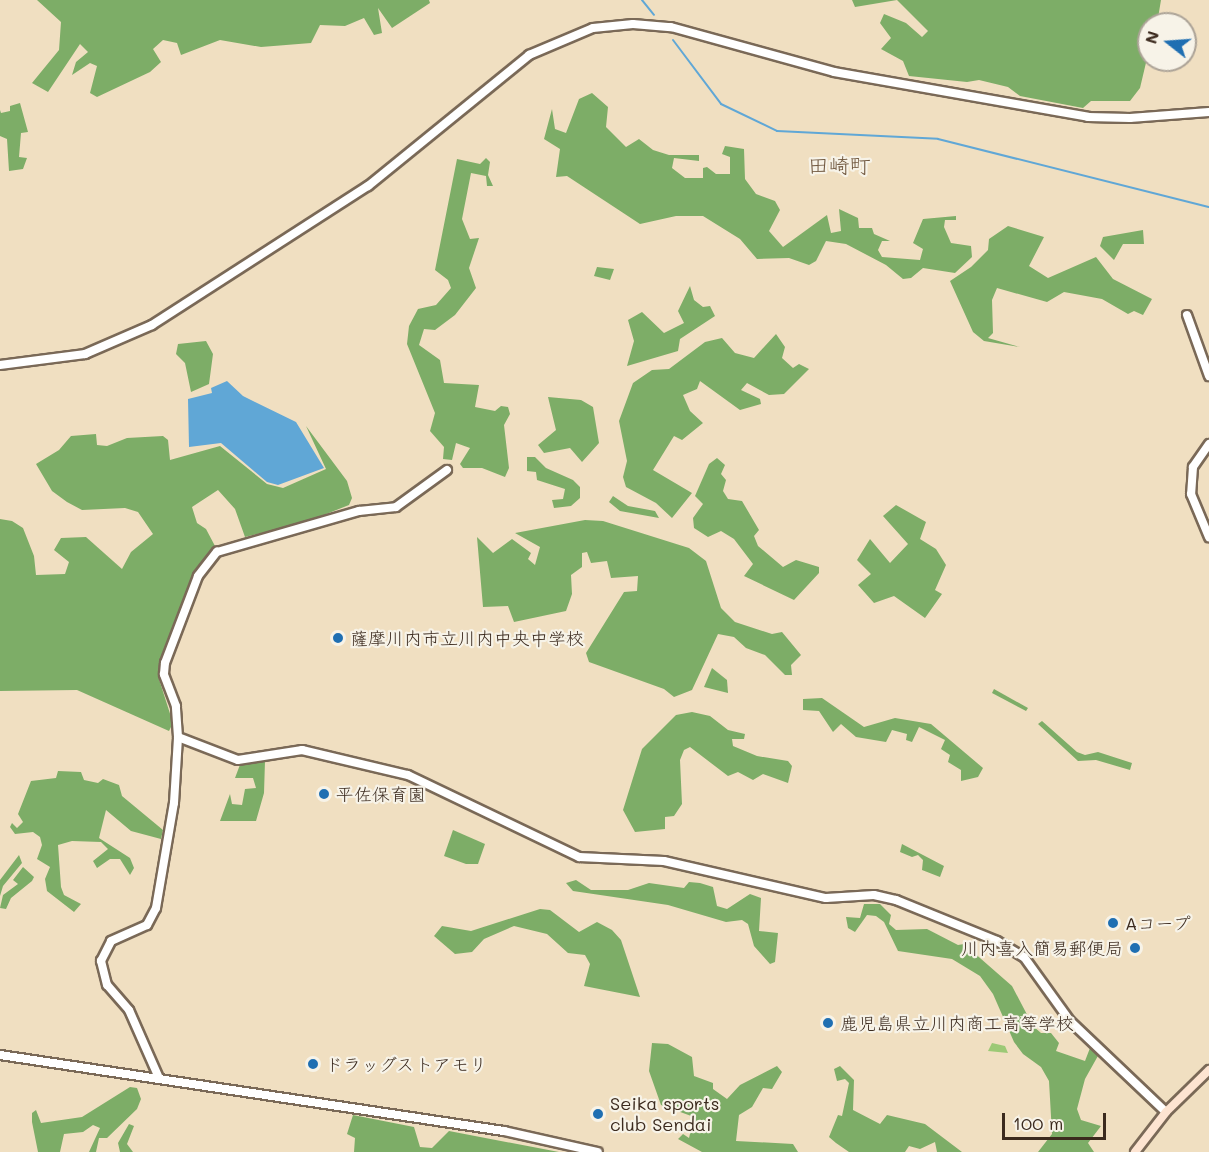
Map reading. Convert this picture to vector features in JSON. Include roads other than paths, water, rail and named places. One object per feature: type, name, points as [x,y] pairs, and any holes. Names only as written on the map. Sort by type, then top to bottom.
[{"type":"main road","points":[[1135,1152],[1166,1112],[1209,1070]]},
{"type":"street","points":[[0,365],[86,354],[152,325],[368,186],[529,55],[593,28],[633,24],[671,27],[834,72],[1088,117],[1130,118],[1209,112]]},
{"type":"street","points":[[1187,315],[1209,376]]},
{"type":"street","points":[[1209,444],[1193,467],[1191,494],[1209,537]]},
{"type":"street","points":[[159,1078],[134,1018],[107,985],[101,961],[111,941],[147,925],[155,913],[174,803],[178,738],[176,706],[164,674],[165,663],[180,618],[206,562],[229,548],[359,511],[396,507],[447,470]]},
{"type":"street","points":[[178,738],[229,758],[248,761],[302,750],[408,775],[579,857],[664,861],[826,898],[874,895],[896,900],[1017,952],[1070,1021],[1166,1112]]},
{"type":"street","points":[[0,1055],[504,1131],[598,1152]]},
{"type":"water","points":[[227,381],[243,396],[296,422],[324,468],[278,485],[267,482],[221,443],[189,447],[188,399],[212,393],[211,388]]},
{"type":"waterway","points":[[642,0],[654,15]]},
{"type":"waterway","points":[[673,40],[721,104],[777,131],[938,139],[1209,207]]},
{"type":"place","name":"薩摩川内市立川内中央中学校","points":[[338,638]]},
{"type":"place","name":"平佐保育園","points":[[324,794]]},
{"type":"place","name":"Aコープ","points":[[1113,923]]},
{"type":"place","name":"川内喜入簡易郵便局","points":[[1135,948]]},
{"type":"place","name":"鹿児島県立川内商工高等学校","points":[[828,1023]]},
{"type":"place","name":"ドラッグストアモリ","points":[[313,1064]]},
{"type":"place","name":"Seika sports club Sendai","points":[[598,1114]]},
{"type":"district","name":"田崎町","points":[[839,165]]}]
